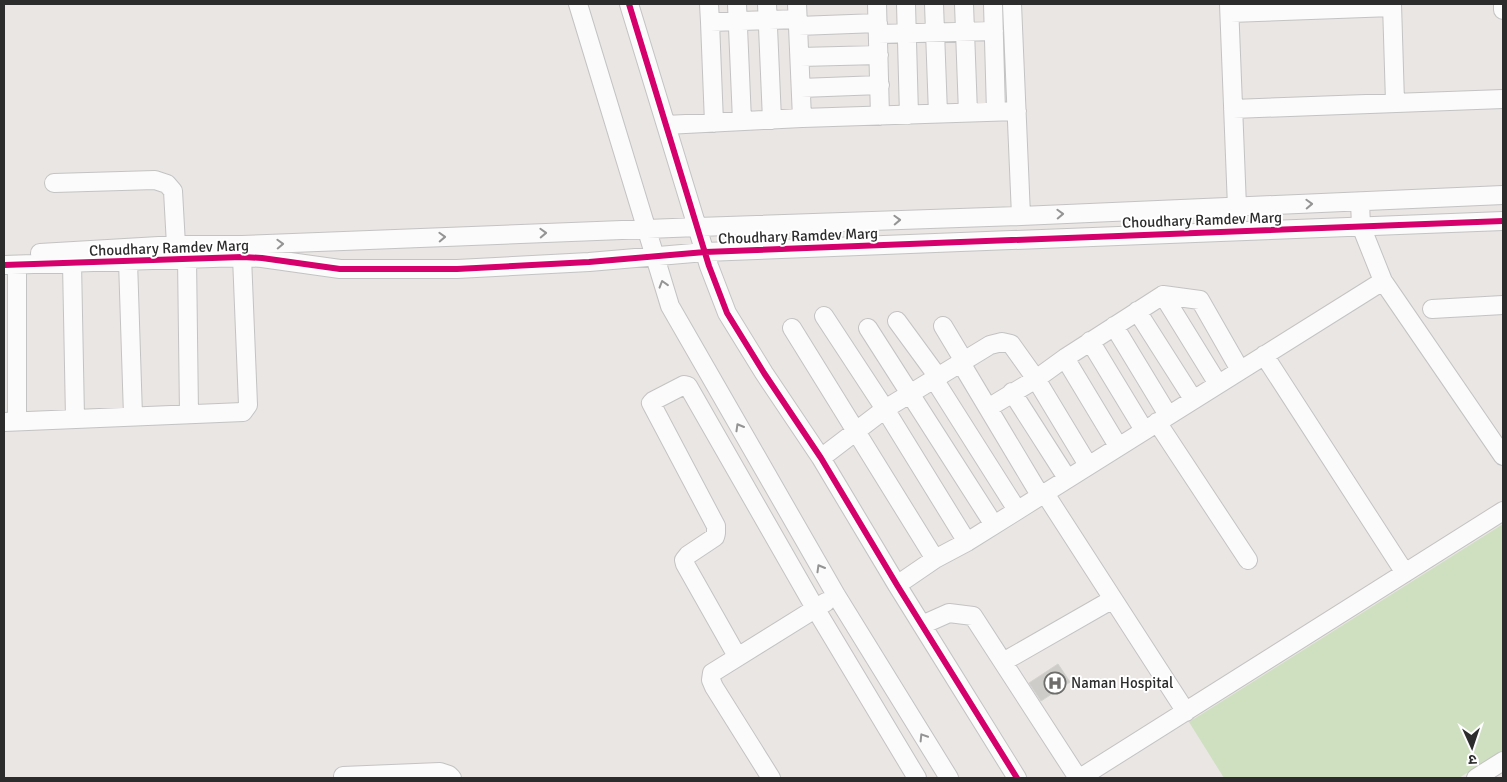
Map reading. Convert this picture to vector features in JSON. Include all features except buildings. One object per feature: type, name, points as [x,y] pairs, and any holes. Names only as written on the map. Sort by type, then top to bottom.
[{"type":"street","points":[[578,4],[670,306],[836,595],[949,778]]},
{"type":"street","points":[[629,4],[705,252],[727,313],[764,373],[821,458],[897,585],[1017,778]]},
{"type":"street","points":[[709,4],[714,123]]},
{"type":"street","points":[[877,4],[880,116]]},
{"type":"street","points":[[906,4],[909,115]]},
{"type":"street","points":[[934,4],[938,114]]},
{"type":"street","points":[[964,4],[968,113]]},
{"type":"street","points":[[993,4],[996,112]]},
{"type":"street","points":[[1012,4],[1021,216]]},
{"type":"street","points":[[1503,4],[1503,10]]},
{"type":"street","points":[[1237,207],[1230,8],[1392,5],[1396,102]]},
{"type":"street","points":[[710,22],[738,12],[767,12],[906,34],[994,31]]},
{"type":"street","points":[[738,12],[742,121]]},
{"type":"street","points":[[767,12],[772,120]]},
{"type":"street","points":[[798,16],[802,118]]},
{"type":"street","points":[[800,57],[879,55]]},
{"type":"street","points":[[801,88],[880,85]]},
{"type":"street","points":[[1233,109],[1503,99]]},
{"type":"street","points":[[666,125],[802,118],[1017,112]]},
{"type":"street","points":[[54,183],[155,180],[167,184],[173,192],[181,252],[188,414]]},
{"type":"street","points":[[4,254],[181,252],[242,245],[1021,216],[1503,195]]},
{"type":"street","points":[[1360,202],[1361,226],[1383,281],[1503,456]]},
{"type":"street","name":"Choudhary Ramdev Marg","points":[[11,265],[128,261],[181,252],[262,258],[340,269],[457,269],[589,262],[705,252],[1503,221]]},
{"type":"street","points":[[11,265],[10,421],[243,412],[248,405],[242,257]]},
{"type":"street","points":[[128,261],[133,416]]},
{"type":"street","points":[[72,263],[75,418]]},
{"type":"street","points":[[897,585],[935,559],[967,542],[1383,281]]},
{"type":"street","points":[[988,408],[1036,379],[1065,358],[1163,295],[1200,300],[1240,370]]},
{"type":"street","points":[[1163,295],[1218,384]]},
{"type":"street","points":[[1432,308],[1503,305]]},
{"type":"street","points":[[1138,311],[1193,399]]},
{"type":"street","points":[[824,316],[885,409],[967,542]]},
{"type":"street","points":[[897,321],[936,378],[1017,510]]},
{"type":"street","points":[[943,326],[988,408],[1042,494],[1186,712]]},
{"type":"street","points":[[1114,326],[1156,422]]},
{"type":"street","points":[[792,328],[935,559]]},
{"type":"street","points":[[868,328],[994,525]]},
{"type":"street","points":[[821,458],[885,409],[990,345],[1002,342],[1011,344],[1036,379],[1088,465]]},
{"type":"street","points":[[1090,342],[1156,422],[1248,560]]},
{"type":"street","points":[[1264,355],[1405,573]]},
{"type":"street","points":[[1065,358],[1118,446]]},
{"type":"street","points":[[737,656],[684,560],[688,555],[714,537],[716,526],[652,406],[652,401],[681,386],[688,386],[815,608],[917,778]]},
{"type":"street","points":[[1012,392],[1067,478]]},
{"type":"street","points":[[922,625],[949,613],[972,616],[1079,778],[1503,511]]},
{"type":"street","points":[[771,778],[714,687],[711,680],[713,671],[836,595]]},
{"type":"street","points":[[1003,662],[1113,599]]},
{"type":"street","points":[[1476,778],[1501,768]]},
{"type":"street","points":[[343,776],[440,772],[452,778]]},
{"type":"green space","points":[[1503,524],[1503,750],[1459,778],[1224,778],[1189,722]]},
{"type":"cycle path","points":[[629,4],[709,266],[727,313],[764,373],[821,458],[897,585],[1017,778]]},
{"type":"cycle path","points":[[4,265],[242,257],[340,269],[457,269],[589,262],[705,252],[1503,221]]},
{"type":"place","name":"Naman Hospital","points":[[1055,683]]}]
